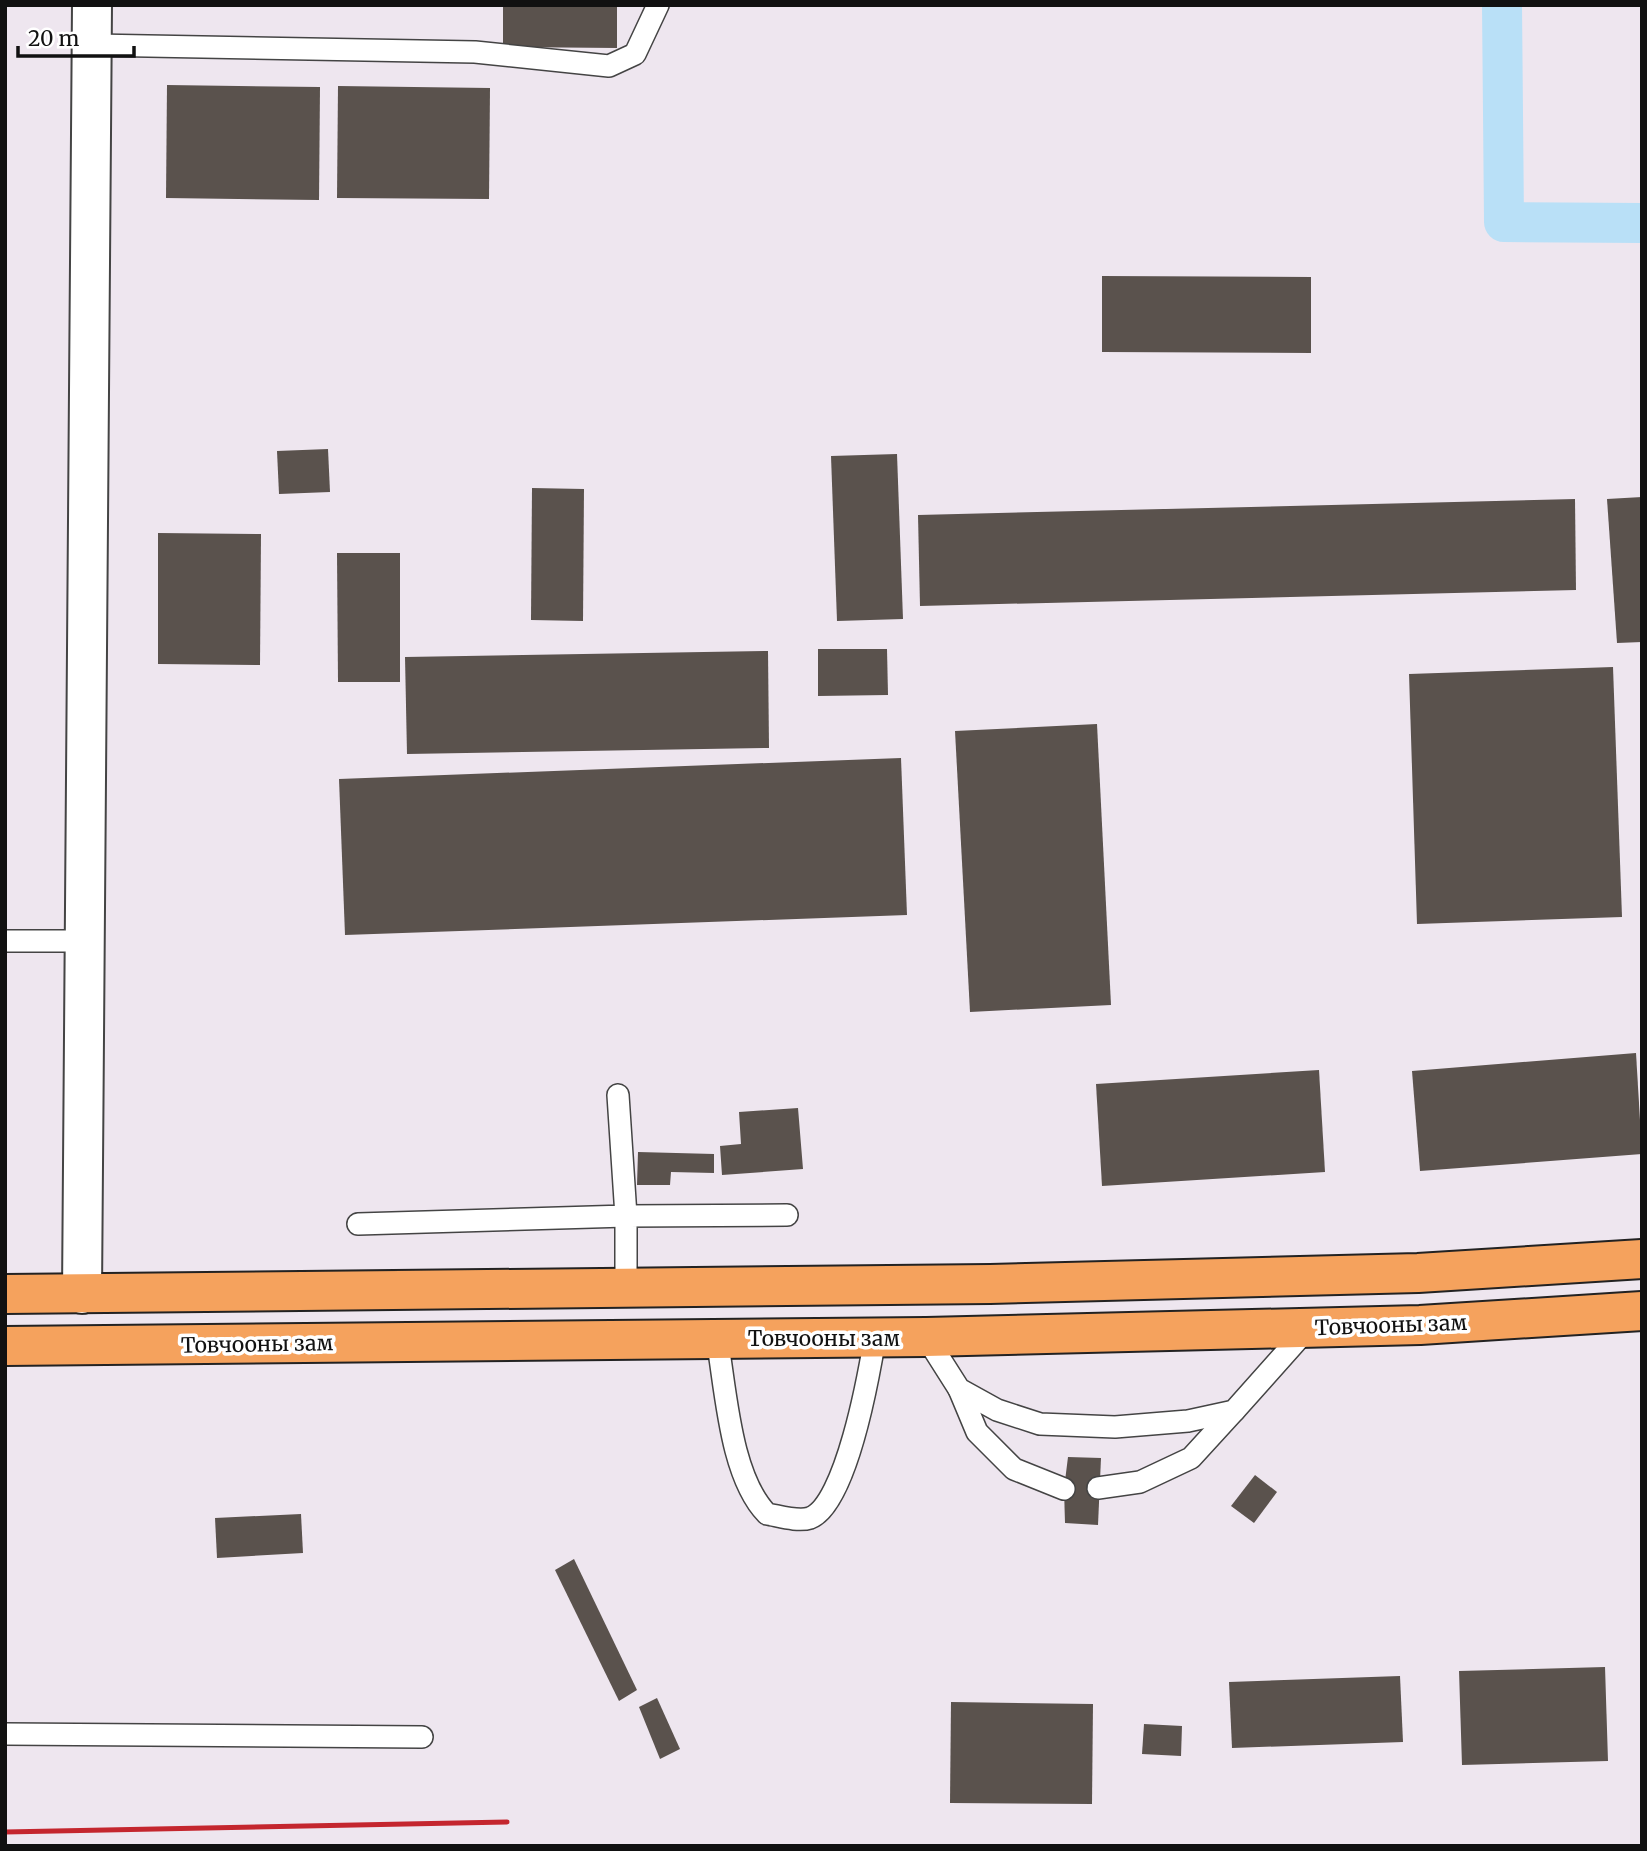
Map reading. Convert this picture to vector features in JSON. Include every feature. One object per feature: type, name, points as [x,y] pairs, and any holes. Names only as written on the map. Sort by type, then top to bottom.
[{"type":"highway","points":[[5,1294],[626,1288],[1418,1273],[1642,1259]]},
{"type":"highway","name":"Товчооны зам","points":[[5,1346],[926,1337],[1420,1325],[1642,1311]]},
{"type":"street","points":[[82,1294],[94,45],[92,5]]},
{"type":"lane","points":[[94,45],[475,52],[609,66],[635,54],[658,5]]},
{"type":"lane","points":[[5,942],[85,941]]},
{"type":"lane","points":[[618,1095],[626,1216],[626,1288]]},
{"type":"lane","points":[[358,1224],[626,1216],[787,1215]]},
{"type":"lane","points":[[1098,1488],[1140,1482],[1191,1458],[1308,1328]]},
{"type":"lane","points":[[926,1337],[959,1389],[977,1432],[1014,1469],[1064,1489]]},
{"type":"lane","points":[[717,1339],[733,1430],[753,1500],[767,1514],[809,1518],[824,1508],[855,1437],[875,1338]]},
{"type":"lane","points":[[959,1389],[997,1410],[1040,1424],[1115,1427],[1188,1421],[1234,1411]]},
{"type":"lane","points":[[5,1734],[422,1737]]},
{"type":"shaded area","points":[[5,5],[1642,5],[1642,1846],[5,1846]]},
{"type":"building","points":[[503,5],[617,5],[617,48],[503,47]]},
{"type":"building","points":[[167,85],[320,87],[319,200],[166,198]]},
{"type":"building","points":[[338,86],[490,88],[489,199],[337,198]]},
{"type":"building","points":[[1102,276],[1311,277],[1311,353],[1102,352]]},
{"type":"building","points":[[328,449],[330,492],[279,494],[277,451]]},
{"type":"building","points":[[897,454],[903,619],[837,621],[831,456]]},
{"type":"building","points":[[532,488],[584,489],[583,621],[531,620]]},
{"type":"building","points":[[1642,497],[1642,642],[1617,643],[1607,499]]},
{"type":"building","points":[[1575,499],[1576,590],[920,606],[918,515]]},
{"type":"building","points":[[158,533],[261,534],[260,665],[158,664]]},
{"type":"building","points":[[337,553],[400,553],[400,682],[338,682]]},
{"type":"building","points":[[818,649],[887,649],[888,695],[818,696]]},
{"type":"building","points":[[768,651],[769,748],[407,754],[405,657]]},
{"type":"building","points":[[1613,667],[1622,917],[1417,924],[1409,674]]},
{"type":"building","points":[[1097,724],[1111,1005],[970,1012],[955,731]]},
{"type":"building","points":[[901,758],[907,915],[345,935],[339,779]]},
{"type":"building","points":[[1636,1053],[1642,1154],[1420,1171],[1412,1071]]},
{"type":"building","points":[[1319,1070],[1325,1172],[1102,1186],[1096,1084]]},
{"type":"building","points":[[798,1108],[803,1169],[722,1175],[720,1146],[741,1144],[739,1112]]},
{"type":"building","points":[[638,1152],[714,1154],[714,1173],[671,1172],[670,1185],[637,1185]]},
{"type":"building","points":[[1068,1457],[1101,1458],[1098,1525],[1065,1523],[1064,1489]]},
{"type":"building","points":[[1255,1475],[1277,1492],[1254,1523],[1231,1506]]},
{"type":"building","points":[[301,1514],[303,1553],[217,1558],[215,1518]]},
{"type":"building","points":[[574,1559],[637,1690],[619,1701],[555,1570]]},
{"type":"building","points":[[1605,1667],[1608,1761],[1462,1765],[1459,1671]]},
{"type":"building","points":[[1400,1676],[1403,1742],[1232,1748],[1229,1682]]},
{"type":"building","points":[[657,1698],[680,1749],[660,1759],[639,1707]]},
{"type":"building","points":[[951,1702],[1093,1704],[1092,1804],[950,1803]]},
{"type":"building","points":[[1144,1724],[1182,1726],[1181,1756],[1142,1754]]},
{"type":"waterway","points":[[1502,5],[1504,222],[1642,223]]},
{"type":"railway","points":[[5,1832],[507,1822]]}]
